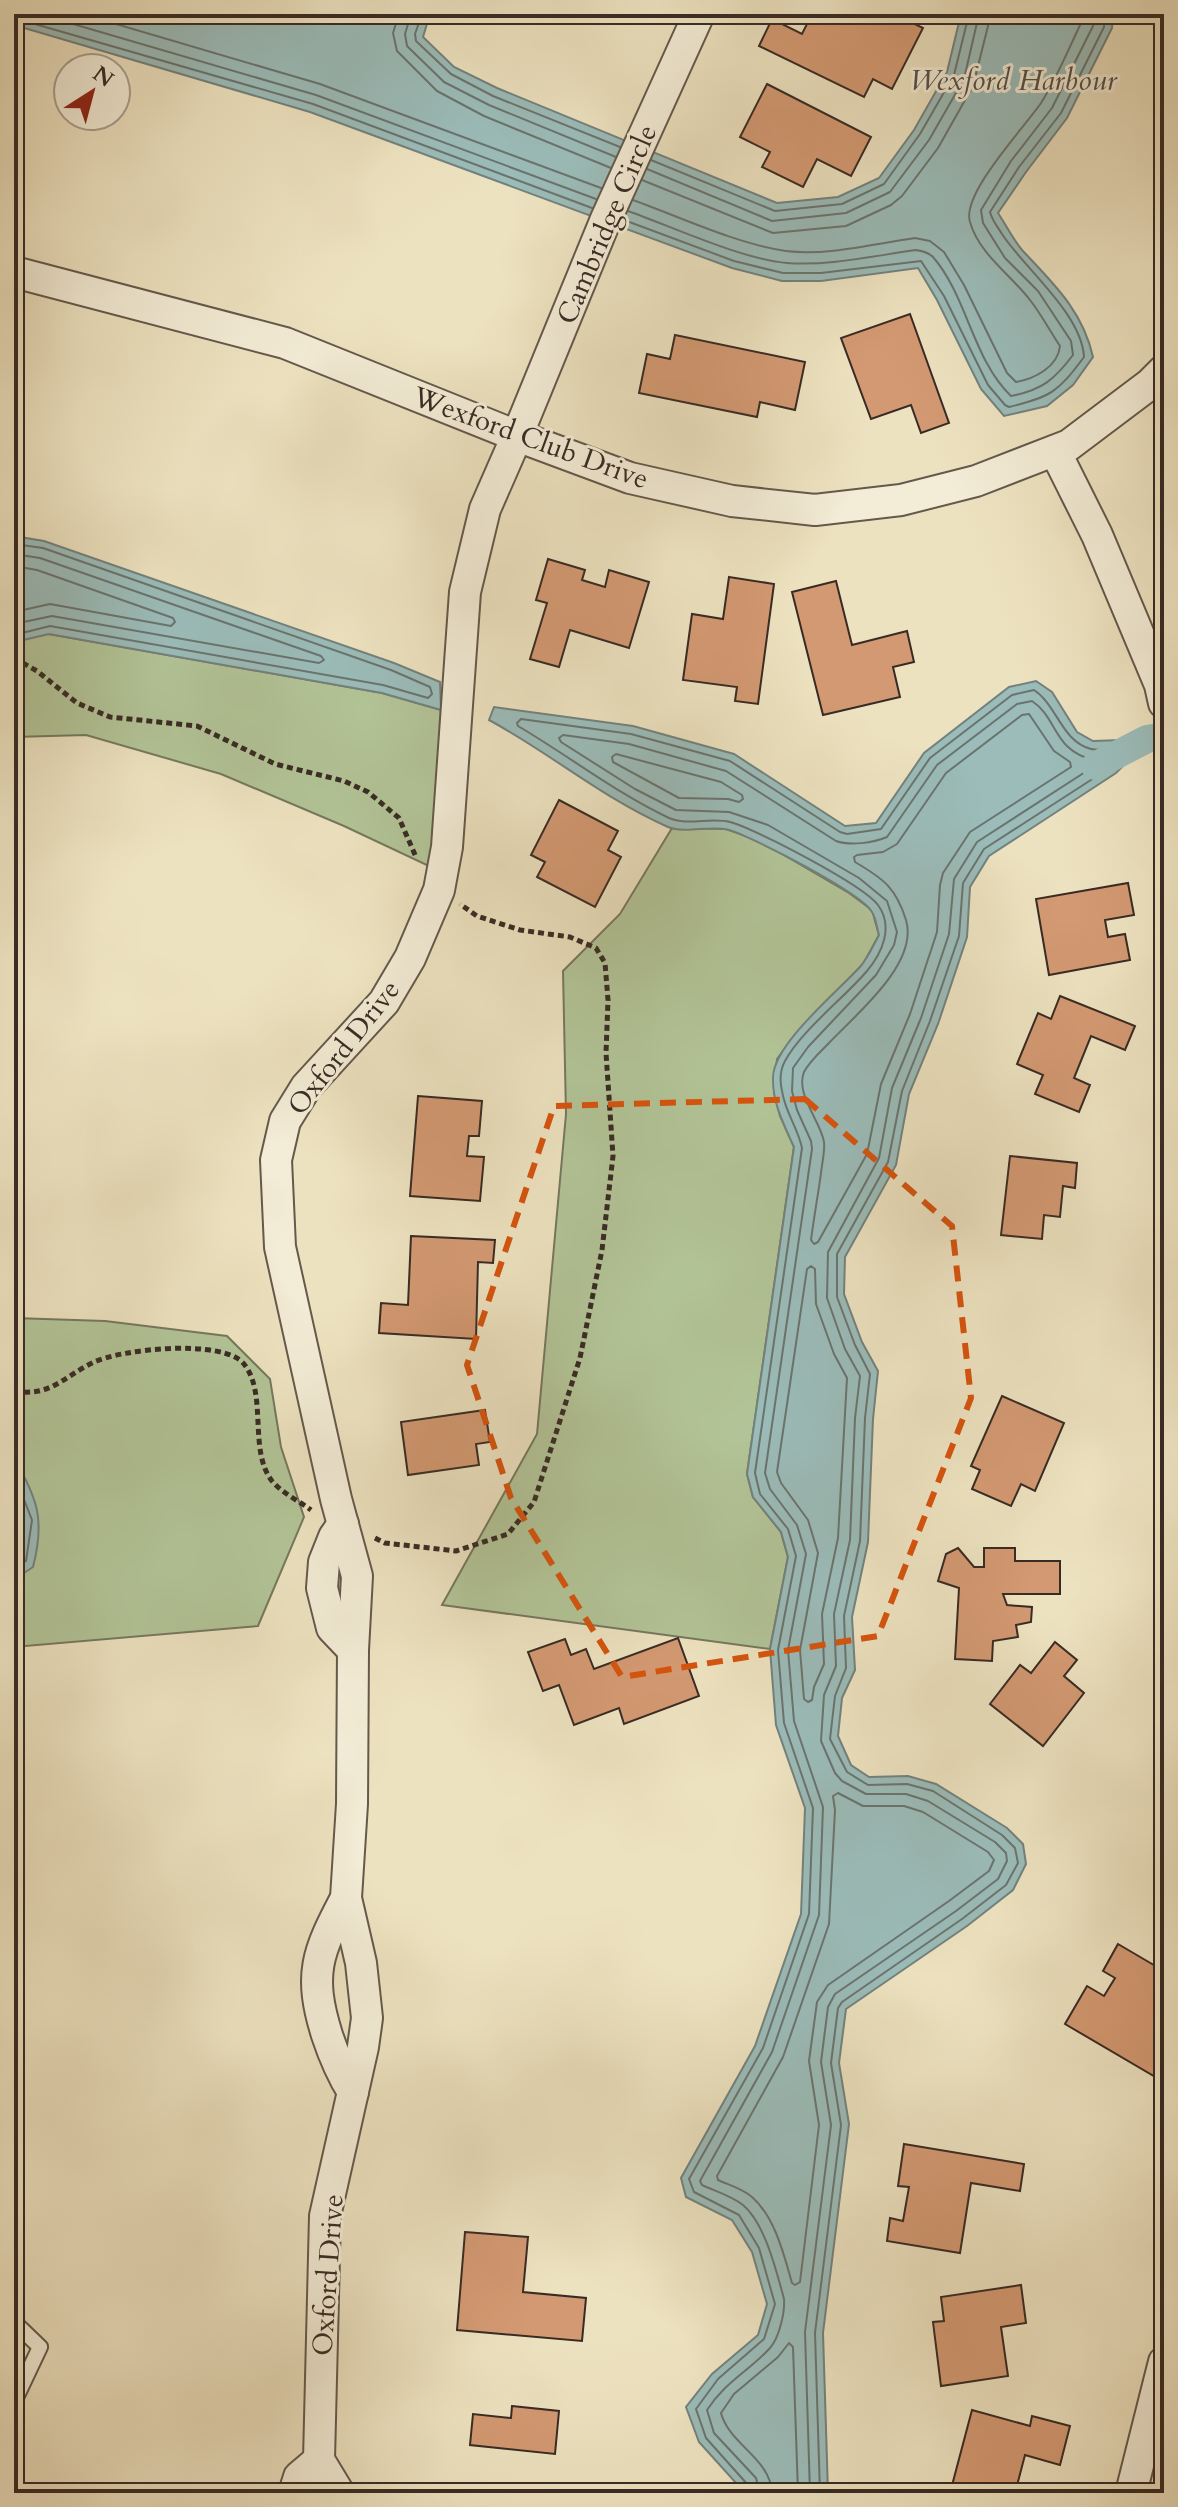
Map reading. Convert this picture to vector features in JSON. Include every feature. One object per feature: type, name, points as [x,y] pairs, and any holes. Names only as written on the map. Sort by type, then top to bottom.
[{"type":"street","name":"Cambridge Circle","points":[[517,436],[590,258],[699,14]]},
{"type":"street","name":"Wexford Club Drive","points":[[14,272],[285,343],[630,478],[732,501],[815,510],[901,500],[976,481],[1055,451],[1081,436],[1164,370]]},
{"type":"street","name":"Oxford Drive","points":[[319,2460],[325,2216],[367,2018],[361,1963],[346,1898],[352,1804],[357,1576],[280,1247],[276,1160],[285,1121],[306,1087],[384,1002],[410,958],[439,890],[447,847],[465,592],[485,509],[517,436]]},
{"type":"street","points":[[1055,451],[1097,535],[1160,685],[1164,703]]},
{"type":"street","name":"Oxford Drive","points":[[346,1898],[322,1949],[315,1982],[319,2009],[338,2068],[353,2092]]},
{"type":"street","points":[[1131,2493],[1164,2362]]},
{"type":"street","points":[[294,2493],[299,2477],[319,2460],[339,2493]]},
{"type":"lane","points":[[14,2322],[40,2347],[14,2402]]},
{"type":"path","points":[[14,658],[37,671],[77,703],[110,717],[197,726],[275,764],[344,781],[368,792],[399,818],[425,877],[439,890],[477,916],[520,930],[570,937],[596,948],[605,963],[608,1000],[606,1053],[613,1156],[602,1250],[580,1358],[534,1502],[508,1534],[456,1551],[385,1543],[322,1517],[271,1480],[261,1454],[252,1375],[238,1357],[211,1349],[120,1355],[93,1362],[46,1390],[28,1393],[14,1391]]},
{"type":"highlighted area","points":[[805,1099],[952,1226],[971,1398],[878,1636],[622,1677],[511,1498],[467,1365],[554,1106]]},
{"type":"green space","points":[[14,619],[49,634],[382,693],[441,710],[433,868],[221,774],[86,735],[14,737]]},
{"type":"green space","points":[[672,828],[726,829],[760,841],[849,893],[872,910],[879,935],[863,964],[794,1036],[777,1059],[774,1093],[794,1147],[747,1474],[753,1497],[781,1532],[788,1557],[770,1649],[442,1605],[537,1434],[566,1114],[563,971],[620,914]]},
{"type":"green space","points":[[14,1318],[105,1321],[227,1336],[270,1379],[281,1447],[304,1517],[258,1626],[14,1647]]},
{"type":"water","name":"Wexford Harbour","points":[[14,14],[430,14],[423,37],[454,67],[497,88],[777,203],[838,197],[879,178],[914,130],[947,72],[961,14],[1113,14],[1112,28],[1067,118],[998,213],[1022,250],[1074,312],[1093,357],[1073,385],[1047,406],[1004,416],[981,389],[918,268],[821,281],[782,281],[732,268],[310,112],[132,60],[132,52],[106,52],[14,25]]},
{"type":"water","points":[[14,536],[44,541],[394,663],[440,682],[441,710],[382,693],[49,634],[19,641],[14,649]]},
{"type":"water","points":[[1036,681],[1052,692],[1077,732],[1093,741],[1122,740],[1132,757],[1116,773],[989,856],[970,887],[967,937],[938,1024],[909,1094],[896,1165],[845,1257],[844,1294],[862,1342],[878,1371],[868,1542],[852,1617],[855,1670],[842,1698],[838,1736],[851,1765],[869,1777],[908,1776],[936,1784],[1007,1828],[1023,1844],[1026,1864],[1013,1890],[967,1926],[846,2009],[839,2063],[849,2124],[823,2333],[828,2493],[745,2493],[699,2442],[686,2407],[712,2374],[758,2335],[767,2304],[752,2252],[732,2220],[686,2197],[681,2178],[755,2046],[801,1914],[805,1808],[776,1725],[770,1649],[788,1557],[781,1532],[753,1497],[747,1474],[794,1147],[777,1104],[773,1077],[776,1064],[795,1034],[860,967],[879,935],[873,914],[864,903],[805,866],[729,830],[675,829],[644,816],[489,720],[494,707],[633,726],[734,754],[845,826],[876,823],[924,753],[1009,687]]},
{"type":"water","points":[[14,1458],[34,1498],[39,1523],[33,1567],[18,1577],[14,1576]]},
{"type":"building","points":[[812,14],[894,14],[923,28],[892,89],[873,79],[864,97],[759,46],[772,19],[802,34]]},
{"type":"building","points":[[767,84],[871,137],[851,176],[817,159],[803,187],[762,167],[770,152],[740,137]]},
{"type":"building","points":[[910,314],[949,423],[921,433],[911,405],[871,419],[841,338]]},
{"type":"building","points":[[675,335],[805,362],[795,410],[760,402],[757,417],[639,393],[647,354],[670,359]]},
{"type":"building","points":[[548,559],[585,570],[582,580],[605,587],[609,570],[649,582],[629,648],[570,630],[559,667],[530,659],[547,603],[536,600]]},
{"type":"building","points":[[729,577],[774,584],[758,704],[735,701],[737,687],[683,680],[692,614],[723,619]]},
{"type":"building","points":[[836,581],[852,645],[907,631],[914,662],[893,667],[900,697],[823,715],[792,592]]},
{"type":"building","points":[[559,800],[618,831],[608,850],[621,857],[595,907],[537,877],[545,862],[531,855]]},
{"type":"building","points":[[1128,883],[1134,915],[1105,920],[1108,937],[1125,934],[1130,960],[1049,975],[1036,899]]},
{"type":"building","points":[[1060,996],[1135,1026],[1125,1050],[1091,1036],[1074,1078],[1090,1085],[1079,1112],[1035,1094],[1043,1075],[1017,1064],[1038,1013],[1051,1019]]},
{"type":"building","points":[[418,1096],[482,1101],[479,1136],[469,1136],[467,1156],[484,1157],[480,1201],[410,1196]]},
{"type":"building","points":[[1010,1156],[1077,1163],[1075,1188],[1063,1186],[1060,1217],[1044,1215],[1042,1239],[1001,1235]]},
{"type":"building","points":[[411,1236],[495,1240],[493,1263],[478,1262],[476,1339],[379,1333],[381,1303],[408,1305]]},
{"type":"building","points":[[1002,1396],[1064,1423],[1035,1491],[1021,1484],[1011,1506],[972,1489],[980,1470],[971,1466]]},
{"type":"building","points":[[485,1410],[490,1442],[476,1444],[479,1465],[408,1475],[401,1422]]},
{"type":"building","points":[[958,1548],[974,1567],[984,1567],[984,1548],[1015,1548],[1015,1561],[1060,1561],[1060,1594],[1003,1594],[1007,1605],[1032,1607],[1031,1622],[1016,1625],[1018,1637],[993,1641],[992,1661],[955,1659],[959,1588],[938,1581],[946,1554]]},
{"type":"building","points":[[678,1638],[699,1696],[624,1724],[619,1708],[574,1725],[559,1685],[543,1691],[528,1652],[565,1639],[571,1655],[586,1649],[594,1669]]},
{"type":"building","points":[[1055,1642],[1077,1660],[1064,1676],[1084,1693],[1043,1746],[990,1704],[1020,1665],[1031,1673]]},
{"type":"building","points":[[1118,1944],[1164,1971],[1164,2082],[1065,2024],[1087,1986],[1104,1996],[1115,1978],[1103,1971]]},
{"type":"building","points":[[904,2144],[1024,2164],[1020,2191],[971,2183],[960,2253],[887,2241],[890,2218],[903,2221],[909,2187],[898,2186]]},
{"type":"building","points":[[465,2232],[528,2237],[523,2292],[586,2298],[582,2341],[457,2330]]},
{"type":"building","points":[[1021,2285],[1026,2323],[1001,2327],[1008,2376],[941,2386],[933,2322],[944,2321],[941,2297]]},
{"type":"building","points":[[512,2406],[559,2411],[555,2454],[470,2445],[473,2414],[511,2418]]},
{"type":"building","points":[[972,2410],[1030,2426],[1032,2416],[1070,2426],[1060,2465],[1025,2455],[1015,2493],[950,2493]]},
{"type":"waterway","points":[[1095,766],[1147,739],[1164,736]]}]
